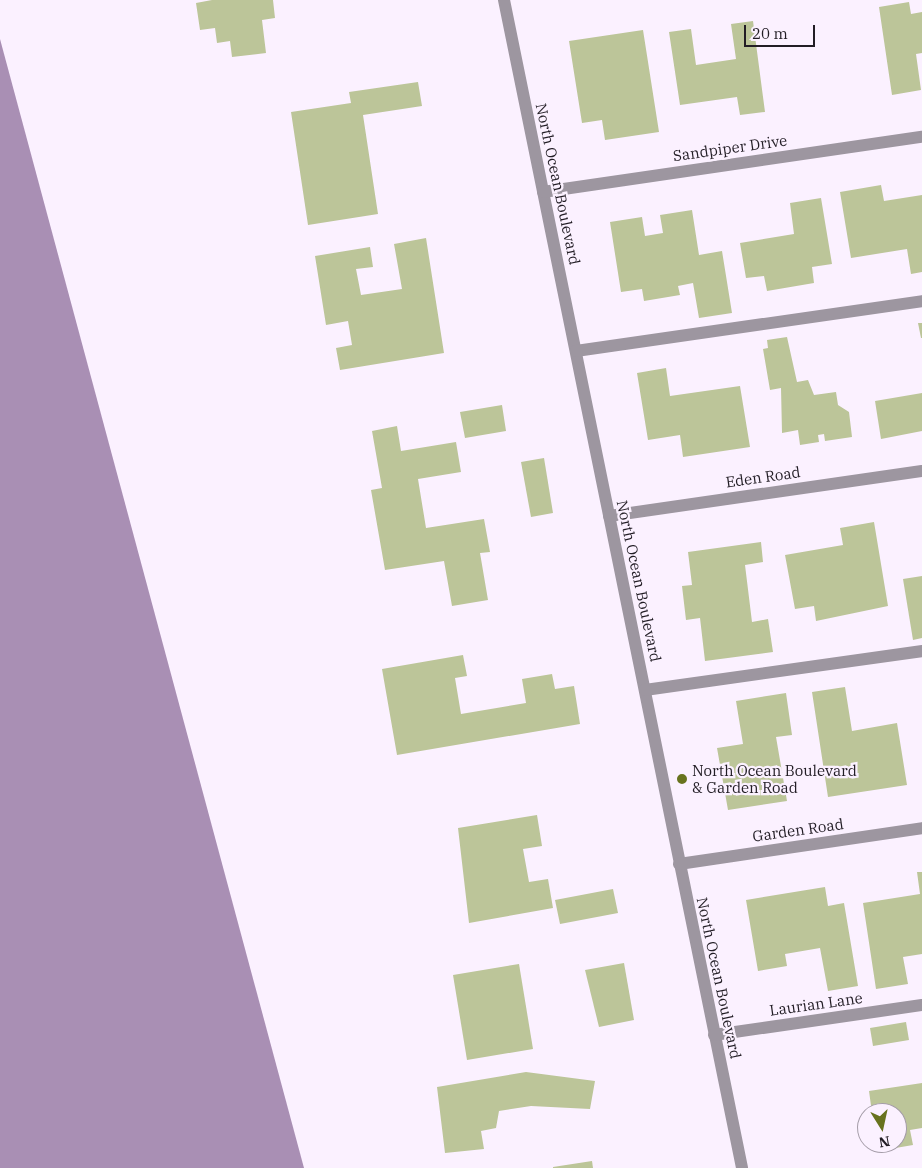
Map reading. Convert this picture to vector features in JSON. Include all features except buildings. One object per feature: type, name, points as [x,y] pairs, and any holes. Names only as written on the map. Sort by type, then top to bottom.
[{"type":"street","name":"North Ocean Boulevard","points":[[504,0],[742,1168]]},
{"type":"street","name":"Sandpiper Drive","points":[[543,192],[922,137]]},
{"type":"street","points":[[576,351],[922,301]]},
{"type":"street","name":"Eden Road","points":[[609,516],[922,471]]},
{"type":"street","points":[[645,690],[922,651]]},
{"type":"street","name":"Garden Road","points":[[679,864],[922,828]]},
{"type":"street","name":"Laurian Lane","points":[[714,1035],[922,1005]]},
{"type":"shaded area","points":[[0,39],[304,1168],[0,1168]]},
{"type":"place","name":"North Ocean Boulevard & Garden Road","points":[[682,779]]}]
